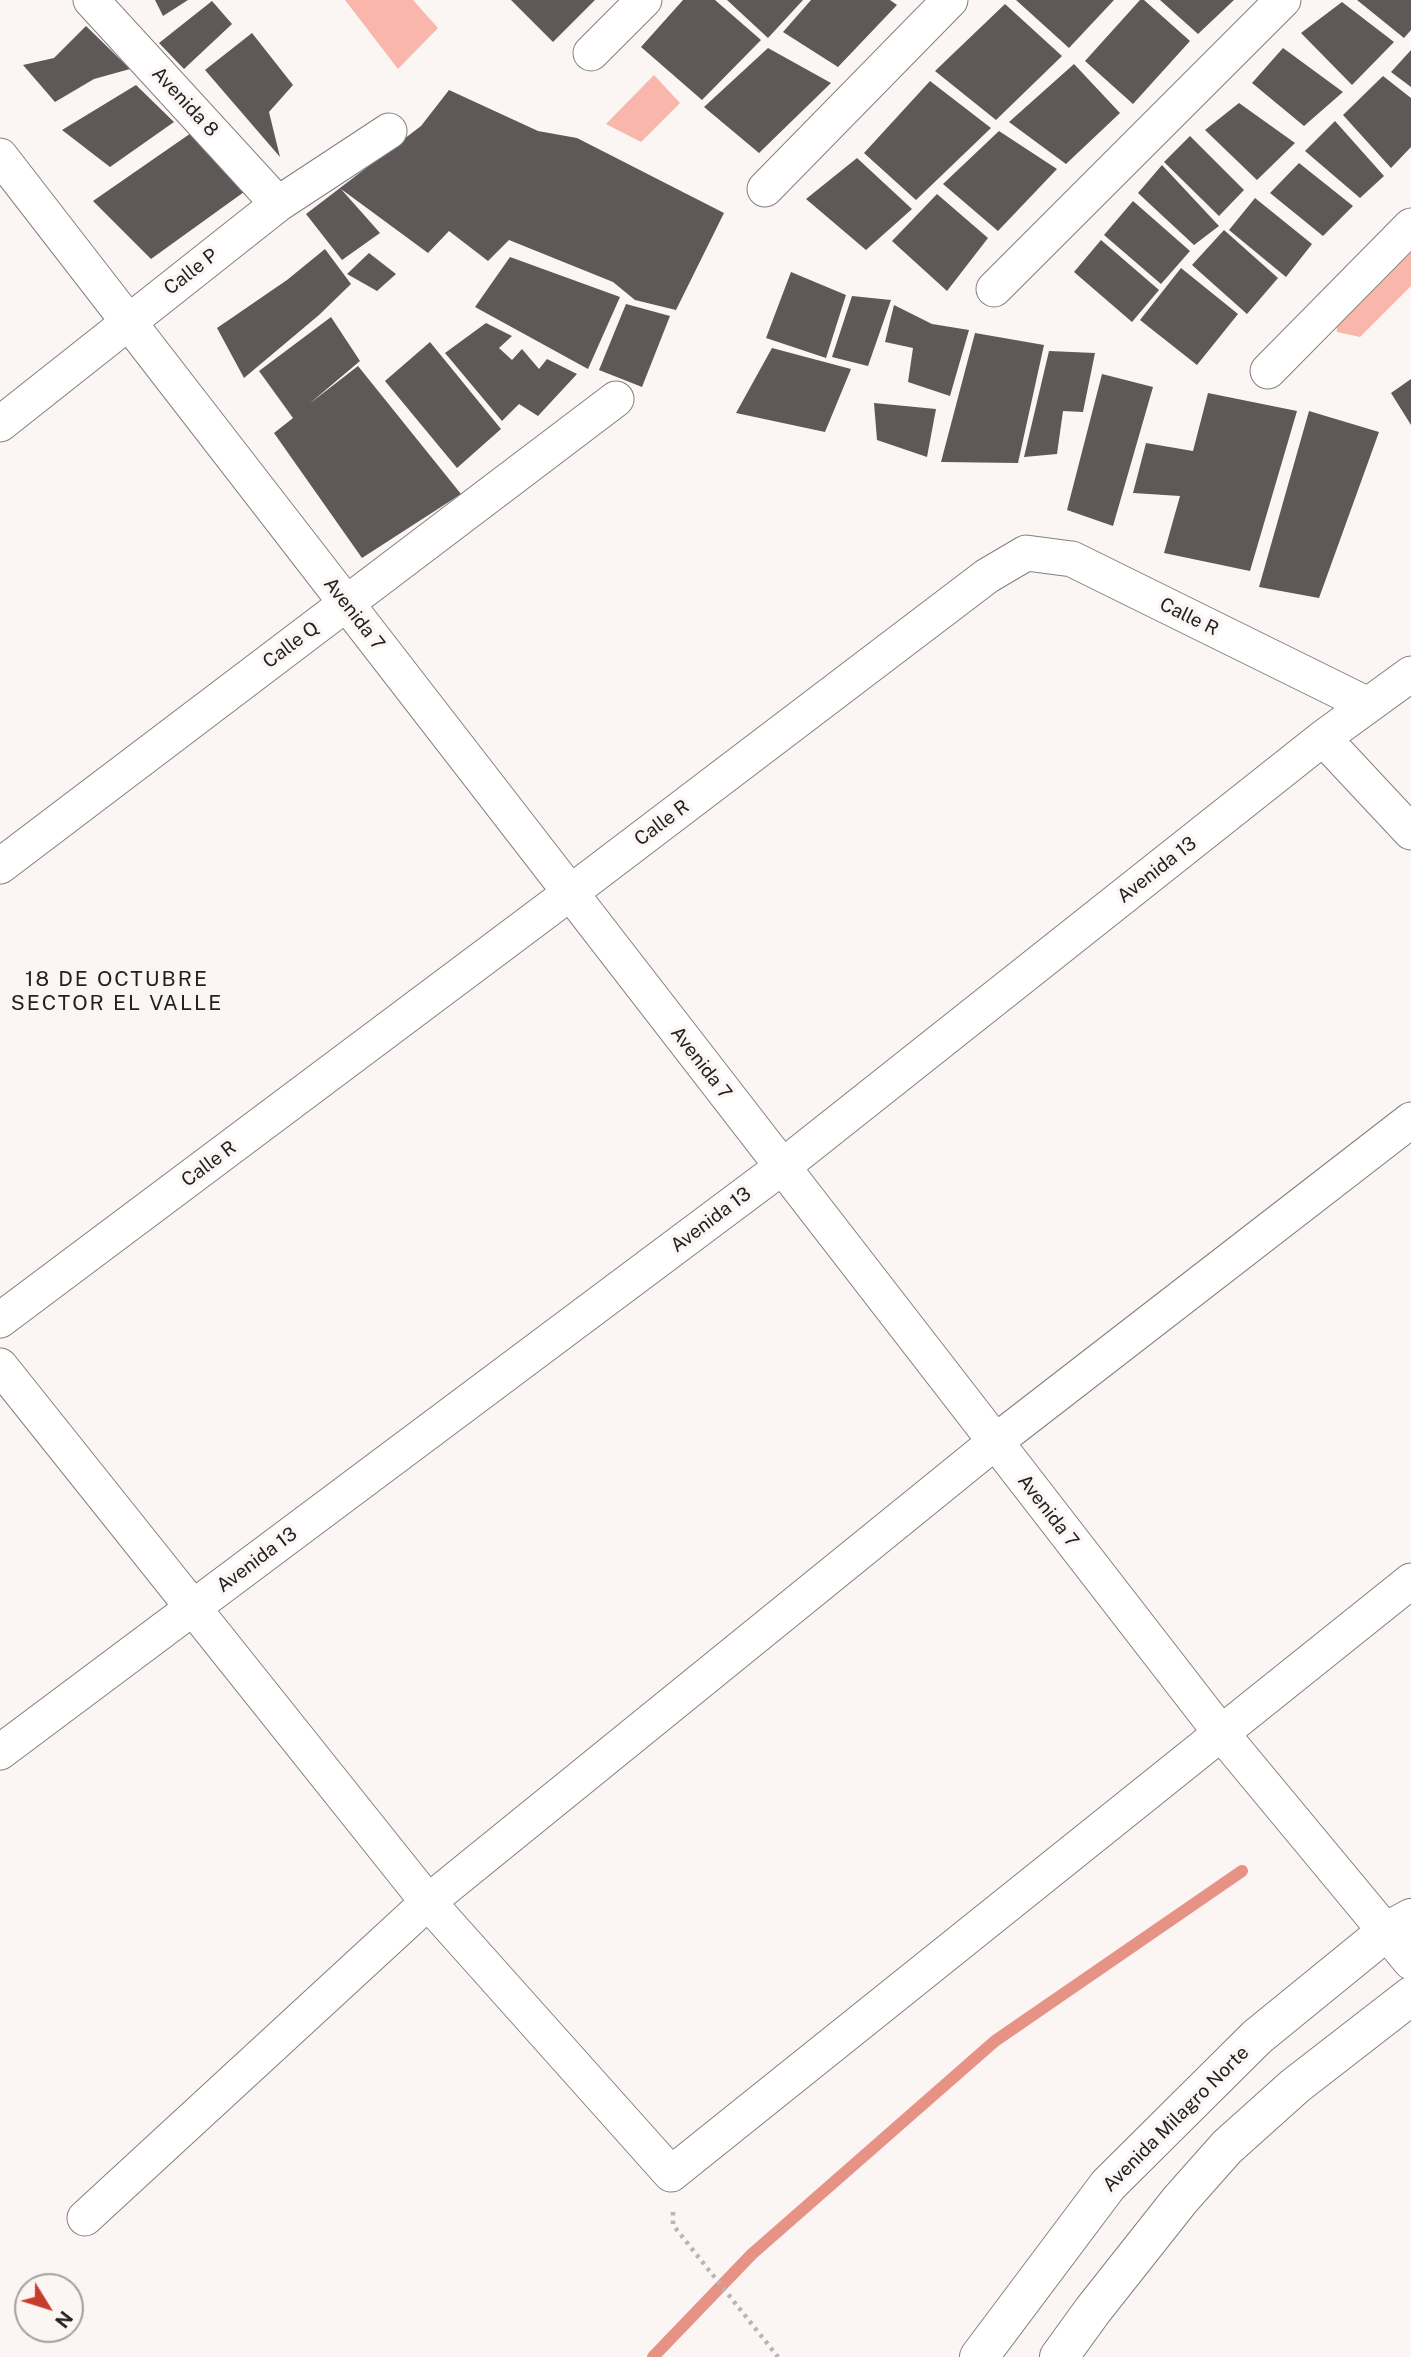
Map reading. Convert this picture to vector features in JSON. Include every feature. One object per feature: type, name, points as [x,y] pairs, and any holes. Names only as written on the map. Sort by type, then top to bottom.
[{"type":"main road","name":"Avenida Milagro Norte","points":[[979,2357],[1108,2185],[1257,2037],[1399,1925]]},
{"type":"main road","points":[[1059,2357],[1180,2200],[1227,2147],[1295,2086],[1411,1996]]},
{"type":"street","name":"Avenida 8","points":[[91,0],[278,204]]},
{"type":"street","points":[[590,54],[644,0]]},
{"type":"street","points":[[765,189],[950,0]]},
{"type":"street","points":[[994,289],[1283,0]]},
{"type":"street","name":"Calle P","points":[[0,424],[278,204],[389,131]]},
{"type":"street","name":"Avenida 7","points":[[0,156],[1221,1733],[1399,1925],[1411,1962]]},
{"type":"street","points":[[1268,371],[1411,226]]},
{"type":"street","name":"Calle Q","points":[[0,866],[616,399]]},
{"type":"street","name":"Calle R","points":[[0,1320],[570,894],[976,584],[1026,553],[1072,559],[1366,704]]},
{"type":"street","name":"Avenida 13","points":[[0,1752],[782,1167],[1323,737],[1411,674]]},
{"type":"street","points":[[1323,737],[1411,832]]},
{"type":"street","points":[[85,2218],[428,1902],[995,1441],[1411,1120]]},
{"type":"street","points":[[0,1366],[428,1902],[671,2174],[1411,1581]]},
{"type":"path","points":[[673,2225],[778,2357]]},
{"type":"shaded area","points":[[345,0],[413,0],[438,28],[398,69]]},
{"type":"shaded area","points":[[654,75],[680,103],[641,142],[606,124]]},
{"type":"shaded area","points":[[1411,248],[1411,286],[1360,337],[1337,332],[1336,318]]},
{"type":"building","points":[[155,0],[188,0],[163,16]]},
{"type":"building","points":[[511,0],[595,0],[553,42]]},
{"type":"building","points":[[683,0],[715,0],[761,40],[702,100],[641,47]]},
{"type":"building","points":[[727,0],[803,0],[768,38]]},
{"type":"building","points":[[811,0],[890,0],[897,5],[838,67],[783,32]]},
{"type":"building","points":[[1016,0],[1114,0],[1069,48]]},
{"type":"building","points":[[1140,0],[1144,0],[1190,41],[1133,104],[1085,61]]},
{"type":"building","points":[[1160,0],[1234,0],[1198,34]]},
{"type":"building","points":[[1357,0],[1411,0],[1411,30],[1404,38]]},
{"type":"building","points":[[212,1],[232,24],[184,69],[159,43]]},
{"type":"building","points":[[1342,2],[1394,42],[1352,85],[1301,33]]},
{"type":"building","points":[[1005,4],[1062,56],[996,120],[935,71]]},
{"type":"building","points":[[86,26],[130,69],[94,79],[55,102],[23,65],[54,58]]},
{"type":"building","points":[[252,33],[293,85],[269,112],[280,157],[205,70]]},
{"type":"building","points":[[768,48],[831,83],[759,153],[704,107]]},
{"type":"building","points":[[1283,48],[1343,92],[1304,126],[1252,83]]},
{"type":"building","points":[[1411,50],[1411,87],[1391,72]]},
{"type":"building","points":[[1074,64],[1120,113],[1066,164],[1009,122]]},
{"type":"building","points":[[1383,76],[1411,98],[1411,147],[1391,168],[1343,115]]},
{"type":"building","points":[[930,81],[991,128],[916,200],[864,153]]},
{"type":"building","points":[[136,85],[174,122],[110,167],[62,130]]},
{"type":"building","points":[[449,90],[538,131],[577,138],[724,213],[676,310],[635,300],[613,282],[509,240],[488,261],[449,231],[428,253],[341,189],[380,233],[342,260],[306,214],[421,126]]},
{"type":"building","points":[[1239,103],[1295,143],[1257,180],[1205,130]]},
{"type":"building","points":[[1335,121],[1384,176],[1360,198],[1305,151]]},
{"type":"building","points":[[194,131],[244,192],[151,259],[93,201]]},
{"type":"building","points":[[999,131],[1057,169],[998,231],[943,184]]},
{"type":"building","points":[[1190,136],[1244,190],[1219,216],[1164,162]]},
{"type":"building","points":[[857,158],[912,209],[866,250],[806,199]]},
{"type":"building","points":[[1299,163],[1353,206],[1323,236],[1270,193]]},
{"type":"building","points":[[1162,165],[1219,226],[1194,245],[1138,193]]},
{"type":"building","points":[[937,194],[988,238],[947,291],[892,241]]},
{"type":"building","points":[[1255,198],[1312,244],[1286,277],[1229,230]]},
{"type":"building","points":[[1133,201],[1190,251],[1161,284],[1104,235]]},
{"type":"building","points":[[1224,230],[1278,278],[1247,314],[1192,265]]},
{"type":"building","points":[[1101,240],[1159,290],[1132,322],[1074,272]]},
{"type":"building","points":[[325,249],[351,284],[319,315],[244,378],[217,328],[287,280]]},
{"type":"building","points":[[369,253],[396,274],[377,291],[347,274]]},
{"type":"building","points":[[510,257],[620,297],[588,369],[475,307]]},
{"type":"building","points":[[1181,268],[1238,314],[1197,365],[1140,320]]},
{"type":"building","points":[[791,272],[846,295],[826,358],[766,338]]},
{"type":"building","points":[[852,296],[891,300],[868,366],[832,357]]},
{"type":"building","points":[[626,304],[670,316],[642,387],[599,370]]},
{"type":"building","points":[[894,305],[932,324],[969,330],[950,396],[908,382],[913,348],[885,342]]},
{"type":"building","points":[[331,317],[360,361],[309,404],[358,366],[461,494],[362,558],[274,433],[293,418],[259,371]]},
{"type":"building","points":[[486,323],[512,336],[499,348],[512,360],[522,349],[539,369],[547,359],[577,374],[538,416],[519,404],[502,421],[445,353]]},
{"type":"building","points":[[975,333],[1044,345],[1018,463],[941,462]]},
{"type":"building","points":[[430,342],[501,429],[457,468],[385,381]]},
{"type":"building","points":[[772,348],[851,369],[825,432],[736,413]]},
{"type":"building","points":[[1049,351],[1095,353],[1083,412],[1063,411],[1057,454],[1024,457]]},
{"type":"building","points":[[1102,374],[1153,387],[1113,526],[1067,510]]},
{"type":"building","points":[[1411,379],[1411,425],[1391,393]]},
{"type":"building","points":[[1208,393],[1297,411],[1250,571],[1164,553],[1180,496],[1133,493],[1146,443],[1193,451]]},
{"type":"building","points":[[874,403],[936,409],[927,457],[877,440]]},
{"type":"building","points":[[1309,411],[1379,432],[1319,598],[1259,587]]},
{"type":"waterway","points":[[653,2357],[752,2254],[995,2041],[1242,1871]]},
{"type":"district","name":"18 DE OCTUBRE SECTOR EL VALLE","points":[[117,992]]}]
